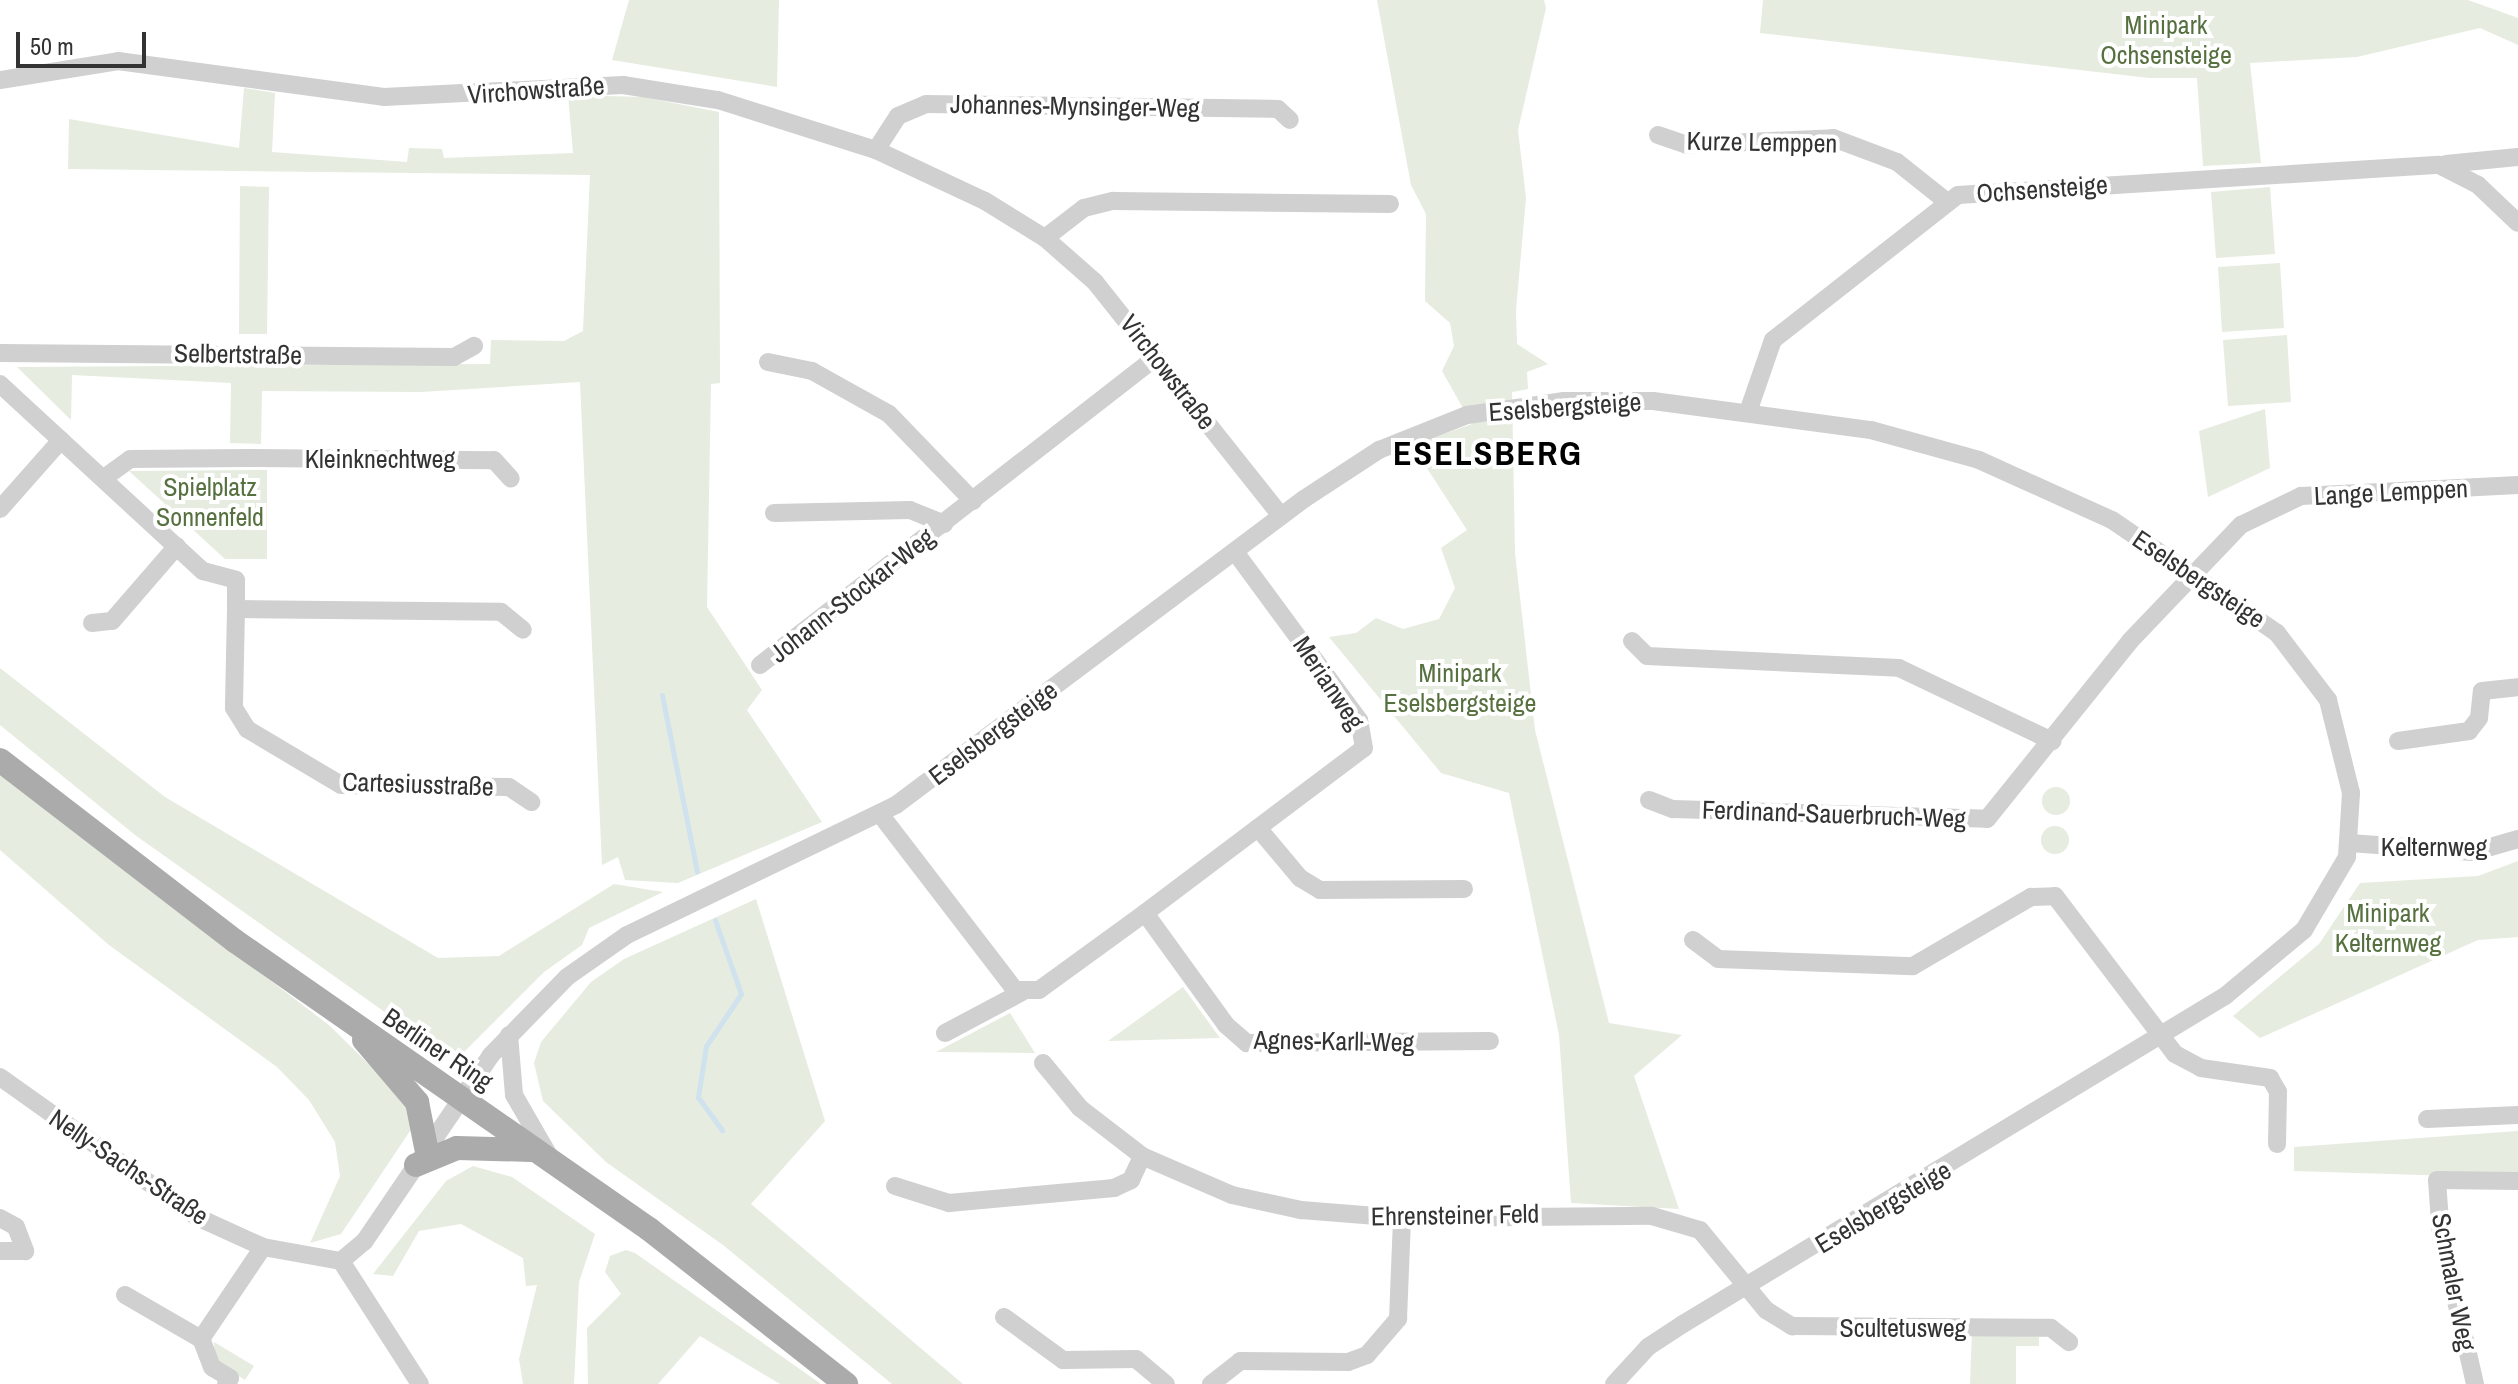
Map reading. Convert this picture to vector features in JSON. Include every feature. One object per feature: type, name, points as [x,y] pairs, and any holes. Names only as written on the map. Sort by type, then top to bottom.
[{"type":"main road","name":"Berliner Ring","points":[[0,760],[353,1026],[547,1158],[846,1384]]},
{"type":"main road","points":[[353,1026],[417,1102],[421,1156],[457,1148],[547,1158]]},
{"type":"street","name":"Virchowstraße","points":[[0,80],[118,61],[384,97],[623,85],[718,100],[876,150],[1045,238],[1095,282],[1281,516]]},
{"type":"street","name":"Johannes-Mynsinger-Weg","points":[[876,150],[898,116],[926,104],[1278,109],[1290,120]]},
{"type":"street","name":"Kurze Lemppen","points":[[1658,135],[1687,145],[1841,140],[1897,162],[1946,201]]},
{"type":"street","name":"Ochsensteige","points":[[1748,412],[1773,340],[1946,201],[1985,191],[2439,165],[2518,157]]},
{"type":"street","points":[[2439,165],[2478,185],[2518,223]]},
{"type":"street","points":[[1045,238],[1084,208],[1113,201],[1390,204]]},
{"type":"street","name":"Selbertstraße","points":[[0,353],[454,357],[474,346]]},
{"type":"street","name":"Johann-Stockar-Weg","points":[[760,665],[1155,358]]},
{"type":"street","points":[[768,362],[812,371],[889,414],[973,501]]},
{"type":"street","name":"Cartesiusstraße","points":[[0,384],[203,571],[236,580],[234,708],[247,729],[341,785],[509,787],[531,802]]},
{"type":"street","name":"Eselsbergsteige","points":[[341,1261],[358,1250],[461,1098],[509,1035],[567,977],[627,935],[880,814],[1281,516],[1379,450],[1467,415],[1507,408],[1653,401],[1871,430],[1979,460],[2112,520],[2193,570],[2277,633],[2328,700],[2350,776],[2350,843],[2334,886],[2304,930],[2160,1039],[1648,1347],[1614,1384]]},
{"type":"street","points":[[0,509],[61,440]]},
{"type":"street","name":"Kleinknechtweg","points":[[104,478],[130,459],[248,458],[494,460],[511,479]]},
{"type":"street","name":"Lange Lemppen","points":[[2193,570],[2241,525],[2301,496],[2518,485]]},
{"type":"street","name":"Johann-Stockar-Weg","points":[[774,513],[910,510],[944,524]]},
{"type":"street","points":[[92,623],[112,621],[177,546]]},
{"type":"street","name":"Merianweg","points":[[945,1033],[1022,992],[1039,990],[1354,759],[1365,730],[1235,552]]},
{"type":"street","name":"Ferdinand-Sauerbruch-Weg","points":[[1649,800],[1673,809],[1987,819],[2193,570]]},
{"type":"street","points":[[236,609],[501,612],[523,630]]},
{"type":"street","points":[[1632,641],[1647,656],[1899,668],[2052,741]]},
{"type":"street","points":[[2398,741],[2469,731],[2479,718],[2482,691],[2518,687]]},
{"type":"street","points":[[880,814],[1009,985],[1022,992]]},
{"type":"street","points":[[1258,828],[1300,878],[1320,890],[1464,889]]},
{"type":"street","name":"Kelternweg","points":[[2350,843],[2473,852],[2518,839]]},
{"type":"street","points":[[1693,940],[1718,959],[1913,966],[2031,897],[2055,896],[2160,1039],[2201,1068],[2270,1078],[2278,1092],[2277,1144]]},
{"type":"street","name":"Agnes-Karll-Weg","points":[[1145,913],[1226,1025],[1247,1043],[1490,1041]]},
{"type":"street","points":[[509,1035],[514,1095],[547,1158]]},
{"type":"street","name":"Ehrensteiner Feld","points":[[1043,1063],[1080,1108],[1142,1156],[1265,1203],[1402,1218],[1598,1212],[1682,1222],[1715,1242],[1750,1286]]},
{"type":"street","name":"Nelly-Sachs-Straße","points":[[0,1077],[197,1217],[263,1247],[341,1261]]},
{"type":"street","points":[[2427,1119],[2518,1115]]},
{"type":"street","points":[[895,1186],[949,1203],[1114,1188],[1131,1180],[1142,1156]]},
{"type":"street","name":"Schmaler Weg","points":[[2475,1384],[2441,1236],[2437,1180],[2518,1181]]},
{"type":"street","points":[[0,1218],[16,1227],[25,1251],[0,1251]]},
{"type":"street","points":[[1211,1384],[1240,1361],[1348,1362],[1367,1355],[1398,1319],[1402,1218]]},
{"type":"street","points":[[201,1339],[263,1247]]},
{"type":"street","points":[[341,1261],[420,1384]]},
{"type":"street","name":"Scultetusweg","points":[[1750,1286],[1766,1310],[1792,1326],[2051,1328],[2069,1342]]},
{"type":"street","points":[[125,1295],[201,1339],[212,1367],[230,1378],[226,1384]]},
{"type":"street","points":[[1004,1317],[1063,1360],[1136,1359],[1166,1384]]},
{"type":"street","points":[[201,1384],[212,1367]]},
{"type":"green space","points":[[629,0],[779,0],[777,87],[612,60]]},
{"type":"green space","name":"Minipark Eselsbergsteige","points":[[1377,0],[1544,0],[1546,8],[1518,130],[1526,198],[1516,310],[1517,344],[1548,364],[1527,372],[1528,389],[1512,392],[1515,553],[1535,730],[1609,1023],[1682,1035],[1634,1076],[1679,1209],[1571,1203],[1559,1035],[1509,793],[1441,773],[1329,637],[1356,633],[1376,618],[1403,629],[1439,619],[1455,588],[1441,548],[1467,530],[1412,445],[1472,424],[1442,371],[1454,346],[1450,323],[1425,301],[1426,214],[1411,185]]},
{"type":"green space","name":"Minipark Ochsensteige","points":[[1763,0],[2468,0],[2518,18],[2518,45],[2480,28],[2357,57],[2250,63],[2261,163],[2203,166],[2197,78],[2149,78],[1760,33]]},
{"type":"green space","points":[[244,88],[275,93],[272,152],[407,162],[409,148],[442,149],[444,158],[573,153],[568,95],[643,97],[719,112],[720,383],[711,384],[707,607],[762,690],[747,710],[822,822],[678,883],[625,880],[618,857],[602,865],[580,382],[421,392],[262,391],[261,444],[230,443],[231,383],[72,375],[71,420],[17,367],[490,364],[491,340],[564,341],[583,331],[590,175],[68,169],[69,119],[239,148]]},
{"type":"green space","points":[[240,186],[269,187],[267,334],[239,334]]},
{"type":"green space","points":[[2270,187],[2275,254],[2216,258],[2211,192]]},
{"type":"green space","points":[[2280,263],[2284,328],[2222,332],[2218,267]]},
{"type":"green space","points":[[2287,335],[2291,402],[2228,406],[2223,340]]},
{"type":"green space","points":[[2265,409],[2270,468],[2208,497],[2199,431]]},
{"type":"green space","name":"Spielplatz Sonnenfeld","points":[[267,470],[267,559],[225,559],[129,471]]},
{"type":"green space","points":[[0,668],[165,797],[438,958],[499,956],[614,884],[663,892],[589,928],[582,945],[544,972],[464,1052],[444,1054],[135,835],[0,725]]},
{"type":"green space","points":[[0,773],[330,1026],[407,1102],[412,1128],[341,1234],[310,1243],[340,1176],[335,1142],[309,1100],[277,1067],[109,945],[0,850]]},
{"type":"green space","points":[[2056,787],[2066,791],[2070,801],[2066,811],[2056,815],[2046,811],[2042,801],[2046,791]]},
{"type":"green space","points":[[2055,826],[2065,830],[2069,840],[2065,850],[2055,854],[2045,850],[2041,840],[2045,830]]},
{"type":"green space","name":"Minipark Kelternweg","points":[[2518,861],[2518,937],[2478,940],[2260,1038],[2233,1016],[2319,944],[2360,883],[2478,876]]},
{"type":"green space","points":[[756,899],[825,1121],[751,1204],[963,1384],[892,1384],[723,1245],[606,1162],[543,1101],[534,1063],[541,1042],[591,982],[624,959]]},
{"type":"green space","points":[[1183,987],[1220,1038],[1108,1041]]},
{"type":"green space","points":[[1010,1013],[1035,1053],[936,1052]]},
{"type":"green space","points":[[2518,1131],[2518,1178],[2294,1171],[2294,1147]]},
{"type":"green space","points":[[473,1166],[512,1177],[595,1234],[579,1282],[574,1384],[523,1384],[519,1359],[537,1285],[526,1286],[523,1258],[461,1224],[419,1231],[393,1276],[373,1274],[446,1181]]},
{"type":"green space","points":[[626,1250],[635,1253],[821,1384],[780,1384],[700,1336],[658,1384],[588,1384],[587,1328],[621,1294],[605,1272],[610,1256]]},
{"type":"green space","points":[[1972,1332],[2039,1337],[2039,1346],[2016,1346],[2016,1384],[1970,1384]]},
{"type":"green space","points":[[214,1342],[254,1366],[245,1380],[215,1360]]},
{"type":"waterway","points":[[662,695],[697,872]]},
{"type":"waterway","points":[[715,920],[741,994],[706,1046],[698,1097],[722,1130]]},
{"type":"district","name":"ESELSBERG","points":[[1488,454]]}]
